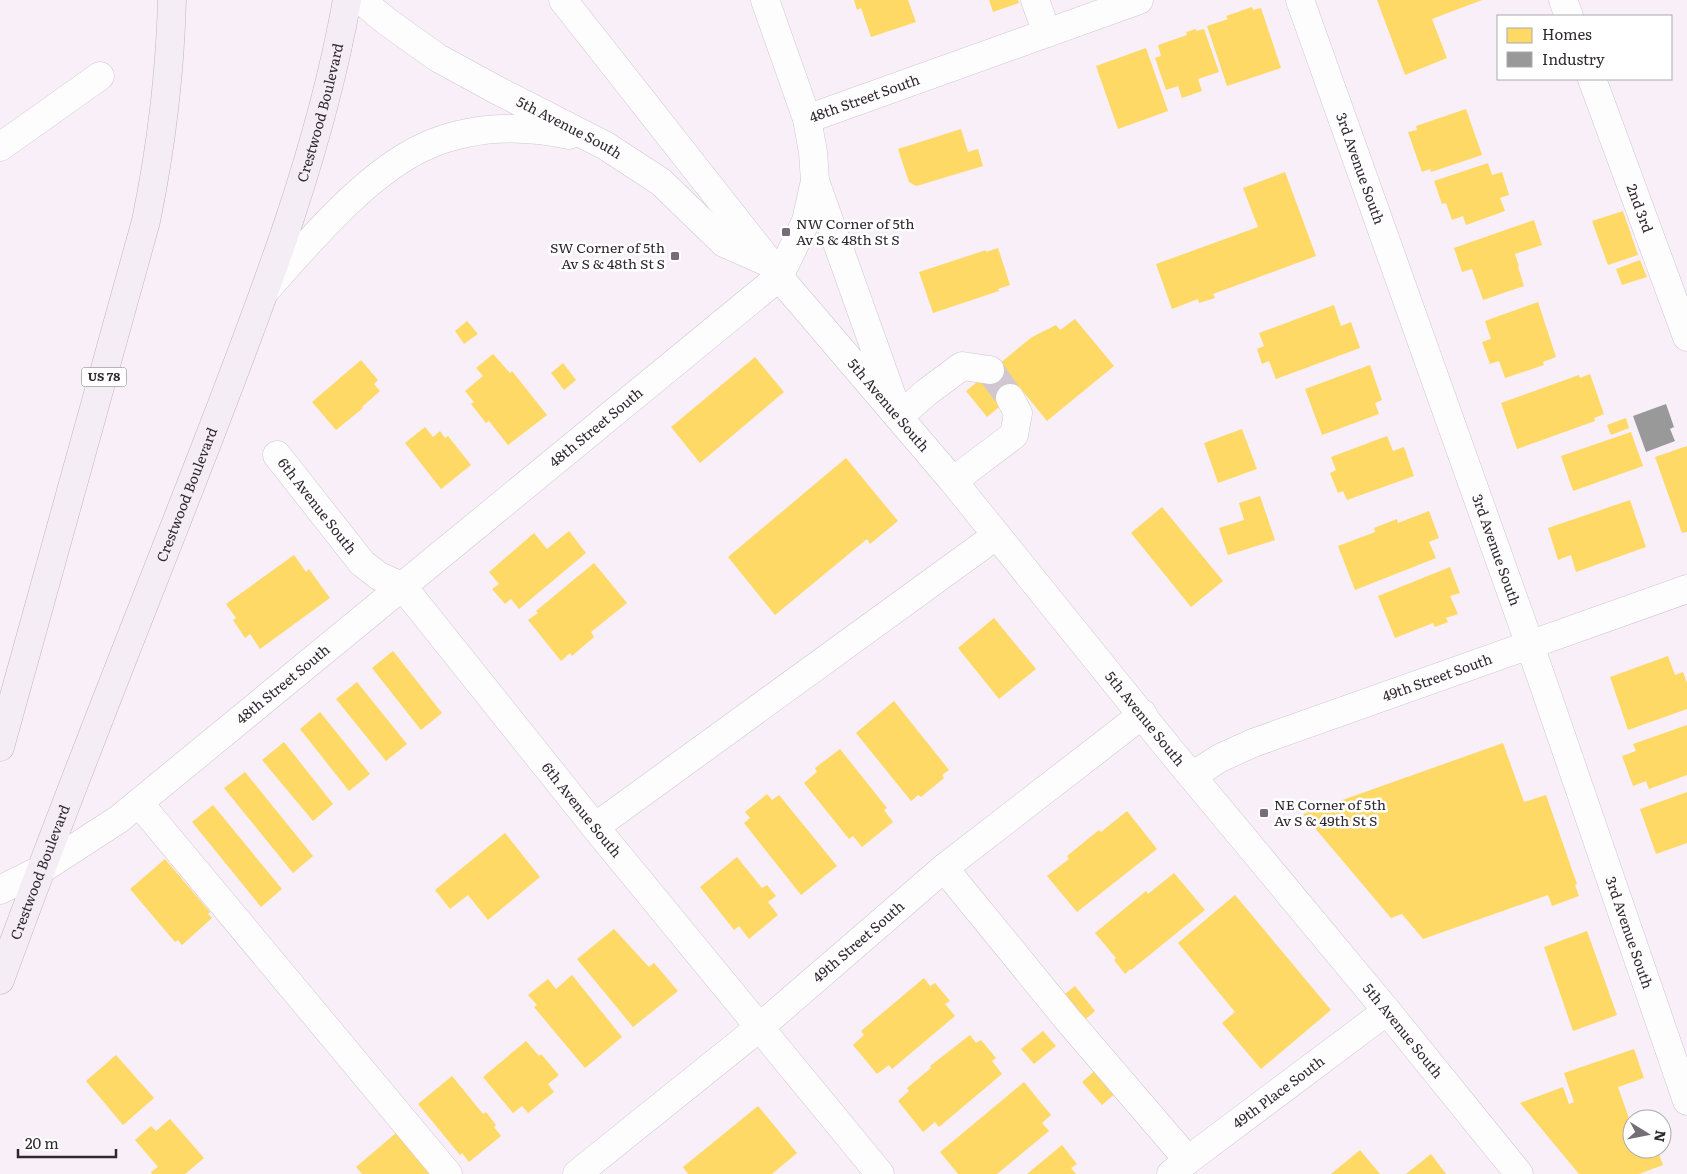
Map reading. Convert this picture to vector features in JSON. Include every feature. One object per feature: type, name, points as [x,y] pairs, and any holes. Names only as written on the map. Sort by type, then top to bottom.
[{"type":"main road","name":"US 78","points":[[0,747],[146,221],[158,162],[165,103],[171,44],[172,0]]},
{"type":"main road","name":"Crestwood Boulevard","points":[[0,980],[265,291],[321,120],[347,0]]},
{"type":"street","name":"5th Avenue South","points":[[362,0],[386,22],[438,58],[606,146],[661,182],[724,243],[775,270]]},
{"type":"street","name":"5th Avenue South","points":[[563,0],[775,270],[953,481],[1192,776],[1520,1174]]},
{"type":"street","points":[[765,0],[807,119]]},
{"type":"street","points":[[1035,0],[1047,33]]},
{"type":"street","name":"48th Street South","points":[[0,890],[42,869],[119,819],[139,803],[403,587],[775,270],[800,237],[806,221],[815,182],[813,152],[807,119],[1139,0]]},
{"type":"street","name":"3rd Avenue South","points":[[1300,0],[1530,645],[1687,1101]]},
{"type":"street","points":[[1563,0],[1569,15]]},
{"type":"street","points":[[0,147],[100,76]]},
{"type":"street","name":"2nd 3rd","points":[[1592,80],[1687,337]]},
{"type":"street","points":[[265,291],[314,237],[365,187],[407,156],[426,146],[470,132],[516,129],[561,133],[606,146]]},
{"type":"street","points":[[815,182],[899,416],[926,392],[962,366],[990,370]]},
{"type":"street","points":[[953,481],[1014,435],[1018,413],[1010,398]]},
{"type":"street","name":"6th Avenue South","points":[[277,454],[362,563],[379,576],[403,587],[595,827],[880,1174]]},
{"type":"street","points":[[595,827],[997,535]]},
{"type":"street","name":"49th Street South","points":[[1192,776],[1220,758],[1244,746],[1687,590]]},
{"type":"street","name":"49th Street South","points":[[577,1174],[760,1027],[944,868],[1143,714]]},
{"type":"street","points":[[139,803],[448,1174]]},
{"type":"street","points":[[944,868],[1068,1020],[1179,1167]]},
{"type":"street","name":"49th Place South","points":[[1179,1167],[1387,1011]]},
{"type":"building: Homes","points":[[854,0],[908,0],[916,22],[871,37],[861,8],[857,10]]},
{"type":"building: Homes","points":[[989,0],[1018,0],[1019,3],[993,12]]},
{"type":"building: Homes","points":[[1377,0],[1482,0],[1432,19],[1447,58],[1405,75]]},
{"type":"building: Homes","points":[[1252,7],[1253,10],[1261,8],[1281,68],[1227,86],[1207,26],[1228,19],[1226,16]]},
{"type":"building: Homes","points":[[1196,29],[1196,31],[1204,29],[1219,72],[1198,79],[1202,91],[1182,98],[1178,86],[1166,90],[1155,58],[1161,56],[1158,45],[1187,35],[1186,32]]},
{"type":"building: Homes","points":[[1146,48],[1168,111],[1118,129],[1096,66]]},
{"type":"building: Homes","points":[[1466,109],[1482,155],[1431,172],[1430,169],[1422,172],[1408,132],[1417,130],[1416,126]]},
{"type":"building: Homes","points":[[961,129],[968,152],[978,149],[983,166],[916,186],[909,182],[898,149]]},
{"type":"building: Homes","points":[[1488,163],[1492,175],[1502,172],[1509,195],[1500,198],[1505,211],[1466,225],[1463,216],[1452,220],[1446,203],[1442,204],[1434,181]]},
{"type":"building: Homes","points":[[1285,172],[1316,256],[1213,294],[1215,298],[1199,303],[1198,299],[1172,309],[1156,264],[1258,227],[1243,188]]},
{"type":"building: Homes","points":[[1623,211],[1638,255],[1608,265],[1592,221]]},
{"type":"building: Homes","points":[[1534,220],[1542,245],[1515,254],[1524,286],[1483,300],[1472,269],[1462,272],[1454,248]]},
{"type":"building: Homes","points":[[998,248],[1010,285],[998,289],[999,291],[933,313],[919,272],[986,250],[986,252]]},
{"type":"building: Homes","points":[[1640,260],[1647,277],[1622,285],[1616,269]]},
{"type":"building: Homes","points":[[1538,302],[1556,357],[1543,362],[1544,365],[1505,378],[1499,361],[1490,364],[1482,342],[1491,339],[1485,321]]},
{"type":"building: Homes","points":[[1334,305],[1341,326],[1351,322],[1360,348],[1276,379],[1269,361],[1262,364],[1257,349],[1264,346],[1259,333]]},
{"type":"building: Homes","points":[[1075,319],[1114,366],[1047,421],[1021,389],[987,417],[966,391],[1032,337],[1056,325],[1060,330]]},
{"type":"building: Homes","points":[[467,321],[478,334],[464,344],[455,331]]},
{"type":"building: Homes","points":[[493,354],[510,373],[512,371],[547,415],[508,445],[489,421],[486,423],[471,404],[474,402],[465,391],[483,376],[476,368]]},
{"type":"building: Homes","points":[[755,357],[784,392],[700,463],[671,427]]},
{"type":"building: Homes","points":[[361,360],[378,380],[374,384],[380,391],[336,430],[312,402]]},
{"type":"building: Homes","points":[[563,363],[576,380],[564,390],[551,373]]},
{"type":"building: Homes","points":[[1370,365],[1382,400],[1375,403],[1379,414],[1322,435],[1305,389]]},
{"type":"building: Homes","points":[[1590,374],[1604,414],[1594,418],[1595,421],[1517,449],[1501,403],[1579,375],[1580,378]]},
{"type":"building: Homes","points":[[1626,418],[1629,428],[1611,435],[1607,425]]},
{"type":"building: Homes","points":[[425,427],[433,437],[440,431],[445,438],[448,436],[471,465],[441,489],[405,443]]},
{"type":"building: Homes","points":[[1242,429],[1257,469],[1218,483],[1204,443]]},
{"type":"building: Homes","points":[[1631,432],[1643,466],[1573,491],[1561,456]]},
{"type":"building: Homes","points":[[1387,436],[1393,451],[1404,447],[1414,476],[1347,500],[1343,491],[1338,493],[1330,473],[1336,470],[1331,457]]},
{"type":"building: Homes","points":[[1687,446],[1687,532],[1682,533],[1655,457]]},
{"type":"building: Homes","points":[[846,458],[898,521],[870,544],[867,539],[775,615],[728,557]]},
{"type":"building: Homes","points":[[1260,496],[1275,540],[1228,555],[1219,528],[1244,520],[1239,503]]},
{"type":"building: Homes","points":[[1630,500],[1646,547],[1576,572],[1571,555],[1558,560],[1548,528]]},
{"type":"building: Homes","points":[[1162,507],[1223,581],[1191,607],[1131,533]]},
{"type":"building: Homes","points":[[1429,511],[1439,538],[1429,542],[1436,558],[1355,590],[1338,546],[1375,532],[1374,528],[1397,519],[1398,523]]},
{"type":"building: Homes","points":[[569,531],[586,553],[519,609],[511,599],[505,604],[492,589],[499,584],[489,572],[534,533],[547,549]]},
{"type":"building: Homes","points":[[294,555],[306,572],[309,569],[330,598],[260,649],[250,634],[245,638],[233,620],[236,618],[226,604]]},
{"type":"building: Homes","points":[[594,563],[627,603],[591,632],[594,637],[572,656],[570,653],[561,661],[528,620],[538,613],[536,611]]},
{"type":"building: Homes","points":[[1450,567],[1460,593],[1450,596],[1458,614],[1446,618],[1448,622],[1435,627],[1433,623],[1395,638],[1378,596]]},
{"type":"building: Homes","points":[[994,618],[1036,669],[999,699],[958,648]]},
{"type":"building: Homes","points":[[393,651],[442,713],[421,730],[372,668]]},
{"type":"building: Homes","points":[[1668,656],[1675,675],[1683,672],[1687,683],[1687,709],[1628,730],[1610,677]]},
{"type":"building: Homes","points":[[357,682],[407,744],[386,761],[336,699]]},
{"type":"building: Homes","points":[[894,701],[949,770],[942,775],[944,778],[921,797],[918,795],[911,801],[856,733]]},
{"type":"building: Homes","points":[[320,712],[370,774],[349,791],[300,729]]},
{"type":"building: Homes","points":[[1687,725],[1687,775],[1649,789],[1646,781],[1633,786],[1622,756],[1636,751],[1633,744]]},
{"type":"building: Homes","points":[[284,742],[333,804],[313,821],[262,760]]},
{"type":"building: Homes","points":[[1503,743],[1524,802],[1546,795],[1577,884],[1575,885],[1579,896],[1552,906],[1548,895],[1423,939],[1402,914],[1391,918],[1303,814]]},
{"type":"building: Homes","points":[[840,749],[887,808],[884,810],[893,822],[862,847],[853,836],[849,839],[804,783],[817,772],[815,768]]},
{"type":"building: Homes","points":[[245,772],[313,856],[293,873],[224,788]]},
{"type":"building: Homes","points":[[1687,792],[1687,843],[1656,854],[1640,809]]},
{"type":"building: Homes","points":[[767,794],[772,800],[779,795],[837,866],[801,895],[744,823],[750,818],[745,812]]},
{"type":"building: Homes","points":[[213,805],[282,889],[261,907],[192,822]]},
{"type":"building: Homes","points":[[1127,811],[1157,849],[1077,912],[1047,876],[1069,859],[1067,856],[1099,830],[1101,832]]},
{"type":"building: Homes","points":[[505,833],[540,877],[488,920],[468,895],[450,909],[435,890]]},
{"type":"building: Homes","points":[[737,857],[762,888],[767,885],[776,896],[768,902],[778,915],[749,939],[739,926],[734,930],[700,887]]},
{"type":"building: Homes","points":[[165,859],[210,912],[208,914],[212,918],[182,945],[178,940],[175,942],[130,889]]},
{"type":"building: Homes","points":[[1174,873],[1205,910],[1125,974],[1114,960],[1116,958],[1095,933],[1146,891],[1148,894]]},
{"type":"building: Homes","points":[[1235,895],[1331,1010],[1261,1069],[1222,1023],[1235,1012],[1178,943]]},
{"type":"building: Homes","points":[[614,929],[649,967],[654,963],[678,991],[633,1027],[577,959]]},
{"type":"building: Homes","points":[[1587,931],[1617,1015],[1573,1031],[1544,947]]},
{"type":"building: Homes","points":[[572,975],[622,1037],[585,1068],[534,1007],[537,1005],[528,995],[548,979],[556,989]]},
{"type":"building: Homes","points":[[924,978],[930,986],[935,983],[950,1001],[945,1004],[955,1016],[892,1069],[889,1065],[877,1074],[853,1045],[864,1035],[861,1031]]},
{"type":"building: Homes","points":[[1075,986],[1095,1011],[1081,1023],[1060,998]]},
{"type":"building: Homes","points":[[1043,1031],[1056,1046],[1034,1064],[1021,1049]]},
{"type":"building: Homes","points":[[970,1035],[976,1043],[981,1040],[996,1058],[992,1061],[1002,1074],[939,1127],[935,1122],[923,1132],[898,1101],[909,1091],[907,1088],[931,1068],[930,1066]]},
{"type":"building: Homes","points":[[526,1041],[539,1056],[541,1054],[559,1075],[548,1084],[554,1092],[528,1113],[522,1106],[513,1113],[483,1077]]},
{"type":"building: Homes","points":[[1634,1049],[1644,1078],[1618,1087],[1626,1109],[1622,1109],[1622,1159],[1661,1159],[1663,1165],[1639,1174],[1579,1174],[1520,1103],[1563,1087],[1569,1104],[1574,1102],[1564,1073]]},
{"type":"building: Homes","points":[[116,1055],[154,1098],[123,1125],[86,1081]]},
{"type":"building: Homes","points":[[1098,1068],[1118,1091],[1102,1105],[1082,1082]]},
{"type":"building: Homes","points":[[452,1076],[483,1114],[486,1112],[496,1125],[494,1127],[501,1136],[469,1162],[462,1153],[460,1155],[418,1104]]},
{"type":"building: Homes","points":[[1024,1082],[1051,1115],[1042,1123],[1049,1131],[997,1174],[958,1174],[940,1152]]},
{"type":"building: Homes","points":[[758,1106],[797,1153],[772,1174],[688,1174],[683,1167]]},
{"type":"building: Homes","points":[[170,1119],[204,1158],[185,1174],[152,1174],[151,1172],[158,1167],[135,1140],[151,1126],[156,1131]]},
{"type":"building: Homes","points":[[396,1133],[430,1174],[362,1174],[356,1167]]},
{"type":"building: Homes","points":[[1062,1145],[1077,1164],[1071,1168],[1076,1174],[1027,1174]]},
{"type":"building: Homes","points":[[1360,1150],[1380,1174],[1331,1174]]},
{"type":"building: Homes","points":[[1431,1154],[1446,1174],[1406,1174]]},
{"type":"building: Industry","points":[[1666,404],[1674,427],[1670,429],[1675,441],[1646,452],[1633,416]]},
{"type":"tunnel","points":[[990,370],[1010,398]]},
{"type":"place","name":"NW Corner of 5th Av S & 48th St S","points":[[786,232]]},
{"type":"place","name":"SW Corner of 5th Av S & 48th St S","points":[[675,256]]},
{"type":"place","name":"NE Corner of 5th Av S & 49th St S","points":[[1264,813]]}]
